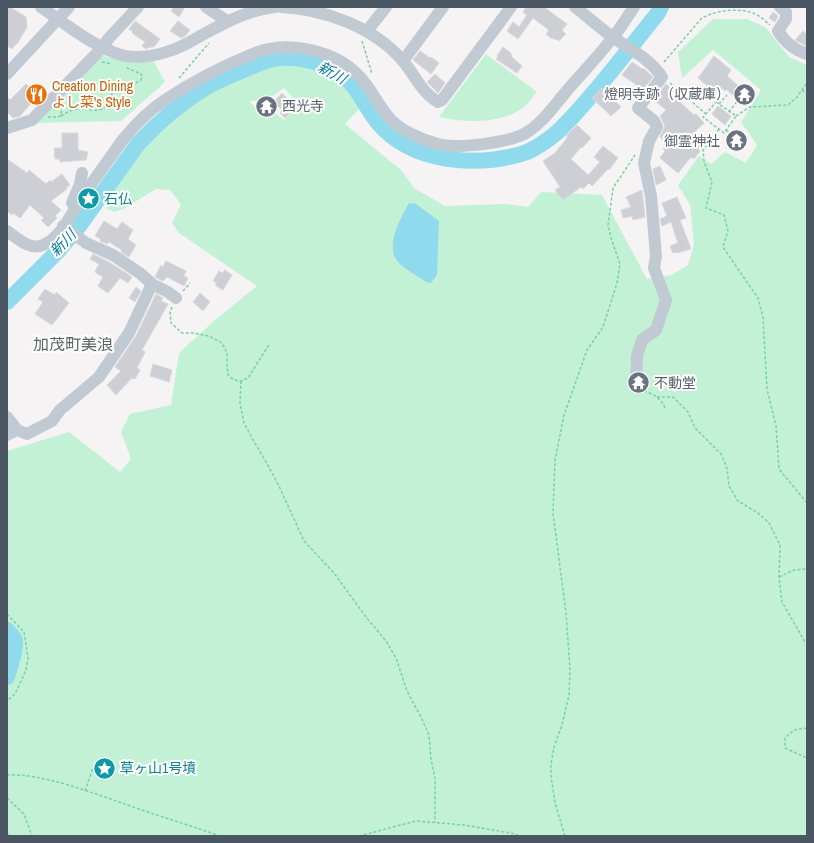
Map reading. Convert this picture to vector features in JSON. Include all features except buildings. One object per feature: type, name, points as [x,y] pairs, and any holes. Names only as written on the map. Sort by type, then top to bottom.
[{"type":"street","points":[[41,7],[102,48],[123,56],[148,56],[170,51],[227,21],[260,9],[275,7]]},
{"type":"street","points":[[7,74],[69,7]]},
{"type":"street","points":[[7,128],[32,120],[102,48],[109,38],[138,7]]},
{"type":"street","points":[[206,7],[227,21]]},
{"type":"street","points":[[281,7],[296,7],[316,11],[335,12],[367,31],[389,46],[403,61],[430,98],[438,102],[442,100],[511,7]]},
{"type":"street","points":[[367,31],[386,7]]},
{"type":"street","points":[[403,61],[443,7]]},
{"type":"street","points":[[575,7],[617,40],[634,50],[660,73],[638,108],[654,121],[657,127],[649,141],[644,163],[651,196],[656,256],[654,268],[666,300],[656,330],[642,340],[637,356],[636,385]]},
{"type":"street","points":[[7,231],[27,244],[35,247],[50,242],[66,224],[125,136],[163,100],[207,75],[257,52],[289,46],[328,54],[347,65],[361,77],[391,120],[402,129],[437,144],[452,146],[490,143],[513,139],[529,132],[547,116],[565,93],[617,40],[634,7]]},
{"type":"street","points":[[780,7],[786,12],[786,19],[778,31],[782,38],[800,52],[807,54]]},
{"type":"street","points":[[66,224],[80,184],[82,173]]},
{"type":"street","points":[[66,224],[86,243],[113,255],[141,274],[152,284],[176,298]]},
{"type":"street","points":[[7,418],[12,432],[27,434],[52,421],[60,410],[99,377],[130,333],[152,284]]},
{"type":"path","points":[[706,114],[660,73],[701,19],[705,16],[720,12],[735,10],[755,14],[778,31]]},
{"type":"path","points":[[367,31],[362,41],[374,80]]},
{"type":"path","points":[[177,81],[208,46],[210,41]]},
{"type":"path","points":[[101,62],[117,65]]},
{"type":"path","points":[[61,116],[79,108],[97,110],[103,109],[107,104],[111,93],[116,87],[130,86],[142,78],[141,74],[138,72],[121,66]]},
{"type":"path","points":[[736,116],[716,102],[704,117],[724,133],[736,116],[750,107],[788,105],[798,98],[807,83]]},
{"type":"path","points":[[802,90],[807,94]]},
{"type":"path","points":[[719,104],[727,94]]},
{"type":"path","points":[[729,112],[738,100]]},
{"type":"path","points":[[719,129],[702,150],[704,162],[712,182],[706,208],[724,215],[728,231],[723,247],[758,298],[763,318],[767,389],[776,426],[779,469],[807,503]]},
{"type":"path","points":[[726,130],[734,137]]},
{"type":"path","points":[[565,836],[555,803],[551,776],[551,764],[554,747],[562,725],[569,695],[570,670],[566,613],[553,513],[555,460],[564,415],[588,350],[603,328],[617,283],[620,264],[608,225],[613,188],[637,152]]},
{"type":"path","points":[[190,283],[176,298],[170,312],[171,323],[182,332],[209,336],[222,343],[227,353],[228,375],[234,380],[241,382],[248,378],[270,343]]},
{"type":"path","points":[[241,382],[240,403],[244,423],[266,460],[304,541],[334,573],[366,617],[386,641],[396,658],[407,691],[429,735],[431,759],[435,779],[435,823]]},
{"type":"path","points":[[636,385],[642,390],[657,397],[665,408]]},
{"type":"path","points":[[657,397],[673,397],[688,412],[695,428],[722,454],[727,468],[729,486],[738,501],[758,513],[769,523],[780,545],[779,577],[782,602],[807,643]]},
{"type":"path","points":[[779,577],[794,570],[807,569]]},
{"type":"path","points":[[7,614],[24,632],[28,658],[26,670],[15,694],[7,701]]},
{"type":"path","points":[[807,728],[794,730],[785,738],[785,748],[807,758]]},
{"type":"path","points":[[85,791],[93,768]]},
{"type":"path","points":[[7,774],[18,774],[40,778],[85,791],[220,836]]},
{"type":"path","points":[[7,798],[24,814],[32,836]]},
{"type":"path","points":[[359,836],[416,821],[491,828],[519,836]]},
{"type":"green space","points":[[713,19],[747,19],[766,28],[789,57],[807,65],[807,836],[7,836],[7,451],[69,432],[120,472],[131,459],[121,432],[130,414],[171,405],[179,353],[214,321],[257,286],[179,233],[172,223],[181,205],[170,190],[156,189],[125,208],[115,212],[107,209],[103,196],[146,138],[167,118],[197,97],[240,74],[283,60],[310,65],[344,82],[361,107],[345,124],[402,171],[414,188],[445,206],[506,204],[528,207],[541,192],[602,195],[647,279],[672,275],[688,265],[694,245],[690,205],[678,185],[699,156],[711,164],[725,152],[746,163],[757,145],[741,122],[761,90],[713,50],[682,78],[678,52]],"holes":[[[284,88],[299,104],[284,120],[274,112],[267,119],[249,101],[267,100]]]},
{"type":"green space","points":[[486,54],[537,92],[525,106],[517,112],[495,119],[471,121],[439,117]]},
{"type":"green space","points":[[99,55],[115,59],[153,60],[165,82],[121,121],[34,123]]},
{"type":"water","points":[[409,203],[416,204],[439,221],[437,275],[431,283],[426,282],[404,267],[398,262],[394,255],[393,240],[395,232]]},
{"type":"waterway","name":"新川","points":[[7,302],[58,251],[79,226],[138,144],[162,120],[198,92],[220,80],[270,60],[295,58],[311,61],[333,69],[346,78],[379,124],[393,137],[409,147],[427,154],[465,161],[503,158],[532,150],[562,128],[603,82],[658,13],[661,7]]},
{"type":"waterway","name":"新川","points":[[7,630],[15,641],[15,650],[7,677]]},
{"type":"place","name":"Creation Dining よし菜's Style","points":[[37,94]]},
{"type":"place","name":"燈明寺跡（収蔵庫）","points":[[745,94]]},
{"type":"place","name":"西光寺","points":[[267,106]]},
{"type":"place","name":"御霊神社","points":[[736,141]]},
{"type":"place","name":"石仏","points":[[89,199]]},
{"type":"place","name":"不動堂","points":[[639,383]]},
{"type":"place","name":"草ヶ山1号墳","points":[[105,768]]},
{"type":"district","name":"加茂町美浪","points":[[73,344]]}]
